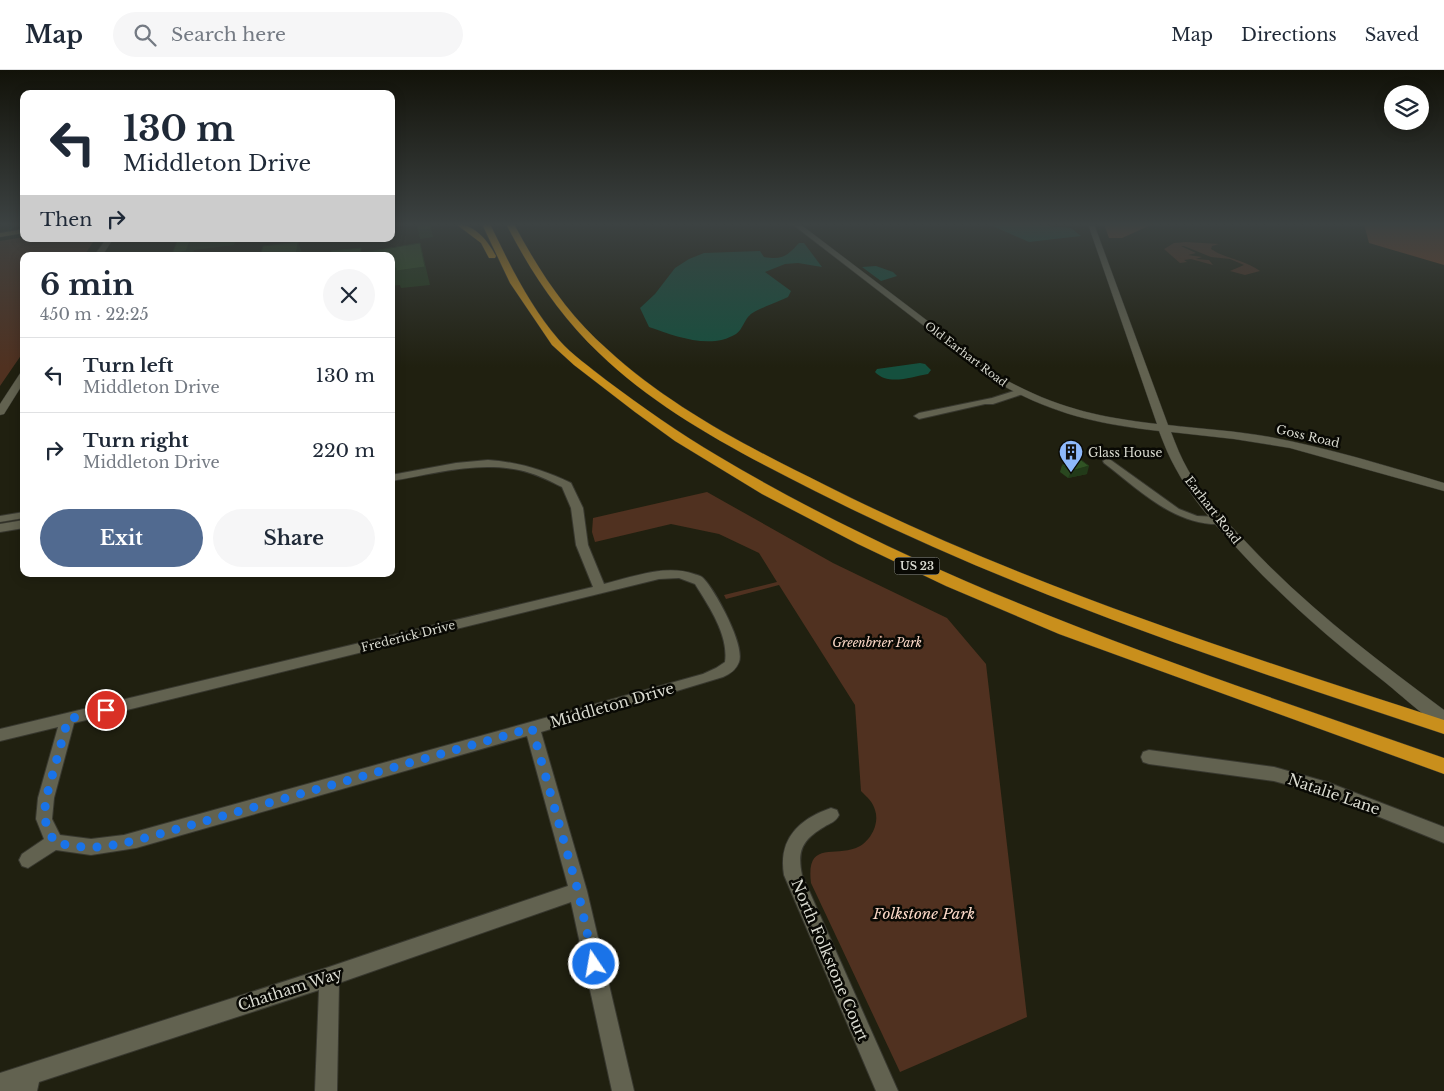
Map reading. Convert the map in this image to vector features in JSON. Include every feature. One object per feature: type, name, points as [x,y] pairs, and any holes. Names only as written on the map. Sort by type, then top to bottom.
[{"type":"highway","points":[[500,272],[513,295],[541,330],[556,343]]},
{"type":"highway","name":"US 23","points":[[509,272],[514,283],[556,343],[616,392],[679,438],[767,491],[863,541],[951,582],[1074,633],[1444,766]]},
{"type":"highway","name":"US 23","points":[[538,273],[556,302],[584,333],[630,373],[686,413],[822,490],[970,559],[1062,596],[1172,636],[1444,727]]},
{"type":"street","name":"Old Earhart Road","points":[[858,272],[1017,391],[1050,406],[1078,414],[1118,422],[1163,427]]},
{"type":"street","name":"Earhart Road","points":[[1108,272],[1163,427],[1191,484],[1219,521],[1243,548],[1291,596],[1332,631],[1444,719]]},
{"type":"street","points":[[0,412],[20,380]]},
{"type":"street","points":[[919,416],[985,401],[993,401],[1017,391]]},
{"type":"street","name":"Goss Road","points":[[1163,427],[1242,437],[1304,448],[1444,487]]},
{"type":"street","points":[[1108,461],[1175,511],[1196,519],[1219,521]]},
{"type":"street","points":[[395,477],[468,465],[492,463],[520,466],[545,474],[567,485],[577,508],[582,545],[600,589]]},
{"type":"street","points":[[0,519],[20,516]]},
{"type":"street","points":[[0,528],[20,525]]},
{"type":"street","name":"Frederick Drive","points":[[0,735],[600,589],[671,574],[691,576],[699,581],[734,644],[732,663],[724,671],[707,678]]},
{"type":"street","name":"Middleton Drive","points":[[54,842],[76,848],[105,848],[149,837],[707,678]]},
{"type":"street","points":[[28,860],[54,842],[44,818],[46,798],[68,719]]},
{"type":"street","points":[[532,728],[578,891],[623,1091]]},
{"type":"street","name":"Natalie Lane","points":[[1149,757],[1274,774],[1327,789],[1444,835]]},
{"type":"street","name":"North Folkstone Court","points":[[831,815],[809,825],[797,841],[791,856],[793,875],[887,1091]]},
{"type":"street","name":"Chatham Way","points":[[0,1084],[28,1082],[578,891]]},
{"type":"street","points":[[326,1091],[329,977]]},
{"type":"green space","points":[[0,272],[20,272],[20,357],[0,386]]},
{"type":"green space","points":[[1232,272],[1258,272],[1245,275]]},
{"type":"green space","name":"Folkstone Park","points":[[707,492],[833,563],[947,618],[986,664],[1027,1017],[900,1072],[811,883],[813,861],[817,856],[823,853],[861,846],[866,842],[875,827],[876,815],[874,807],[861,791],[855,705],[779,585],[726,599],[724,595],[777,582],[759,553],[719,534],[671,524],[595,542],[592,532],[593,518]]},
{"type":"shaded area","points":[[672,272],[766,272],[791,291],[788,297],[750,315],[736,334],[726,339],[715,341],[692,340],[649,327],[640,308],[655,294]]},
{"type":"shaded area","points":[[868,272],[892,272],[897,276],[881,281]]},
{"type":"shaded area","points":[[920,363],[925,364],[931,370],[928,374],[893,380],[886,379],[875,372],[877,369]]},
{"type":"building","points":[[1081,460],[1089,466],[1071,471],[1062,465]]},
{"type":"place","name":"Glass House","points":[[1071,473]]},
{"type":"route","points":[[106,710],[68,719],[46,798],[44,818],[54,842],[76,848],[105,848],[532,728],[578,891],[594,964]]},
{"type":"park label","name":"Greenbrier Park","points":[[877,642]]}]
